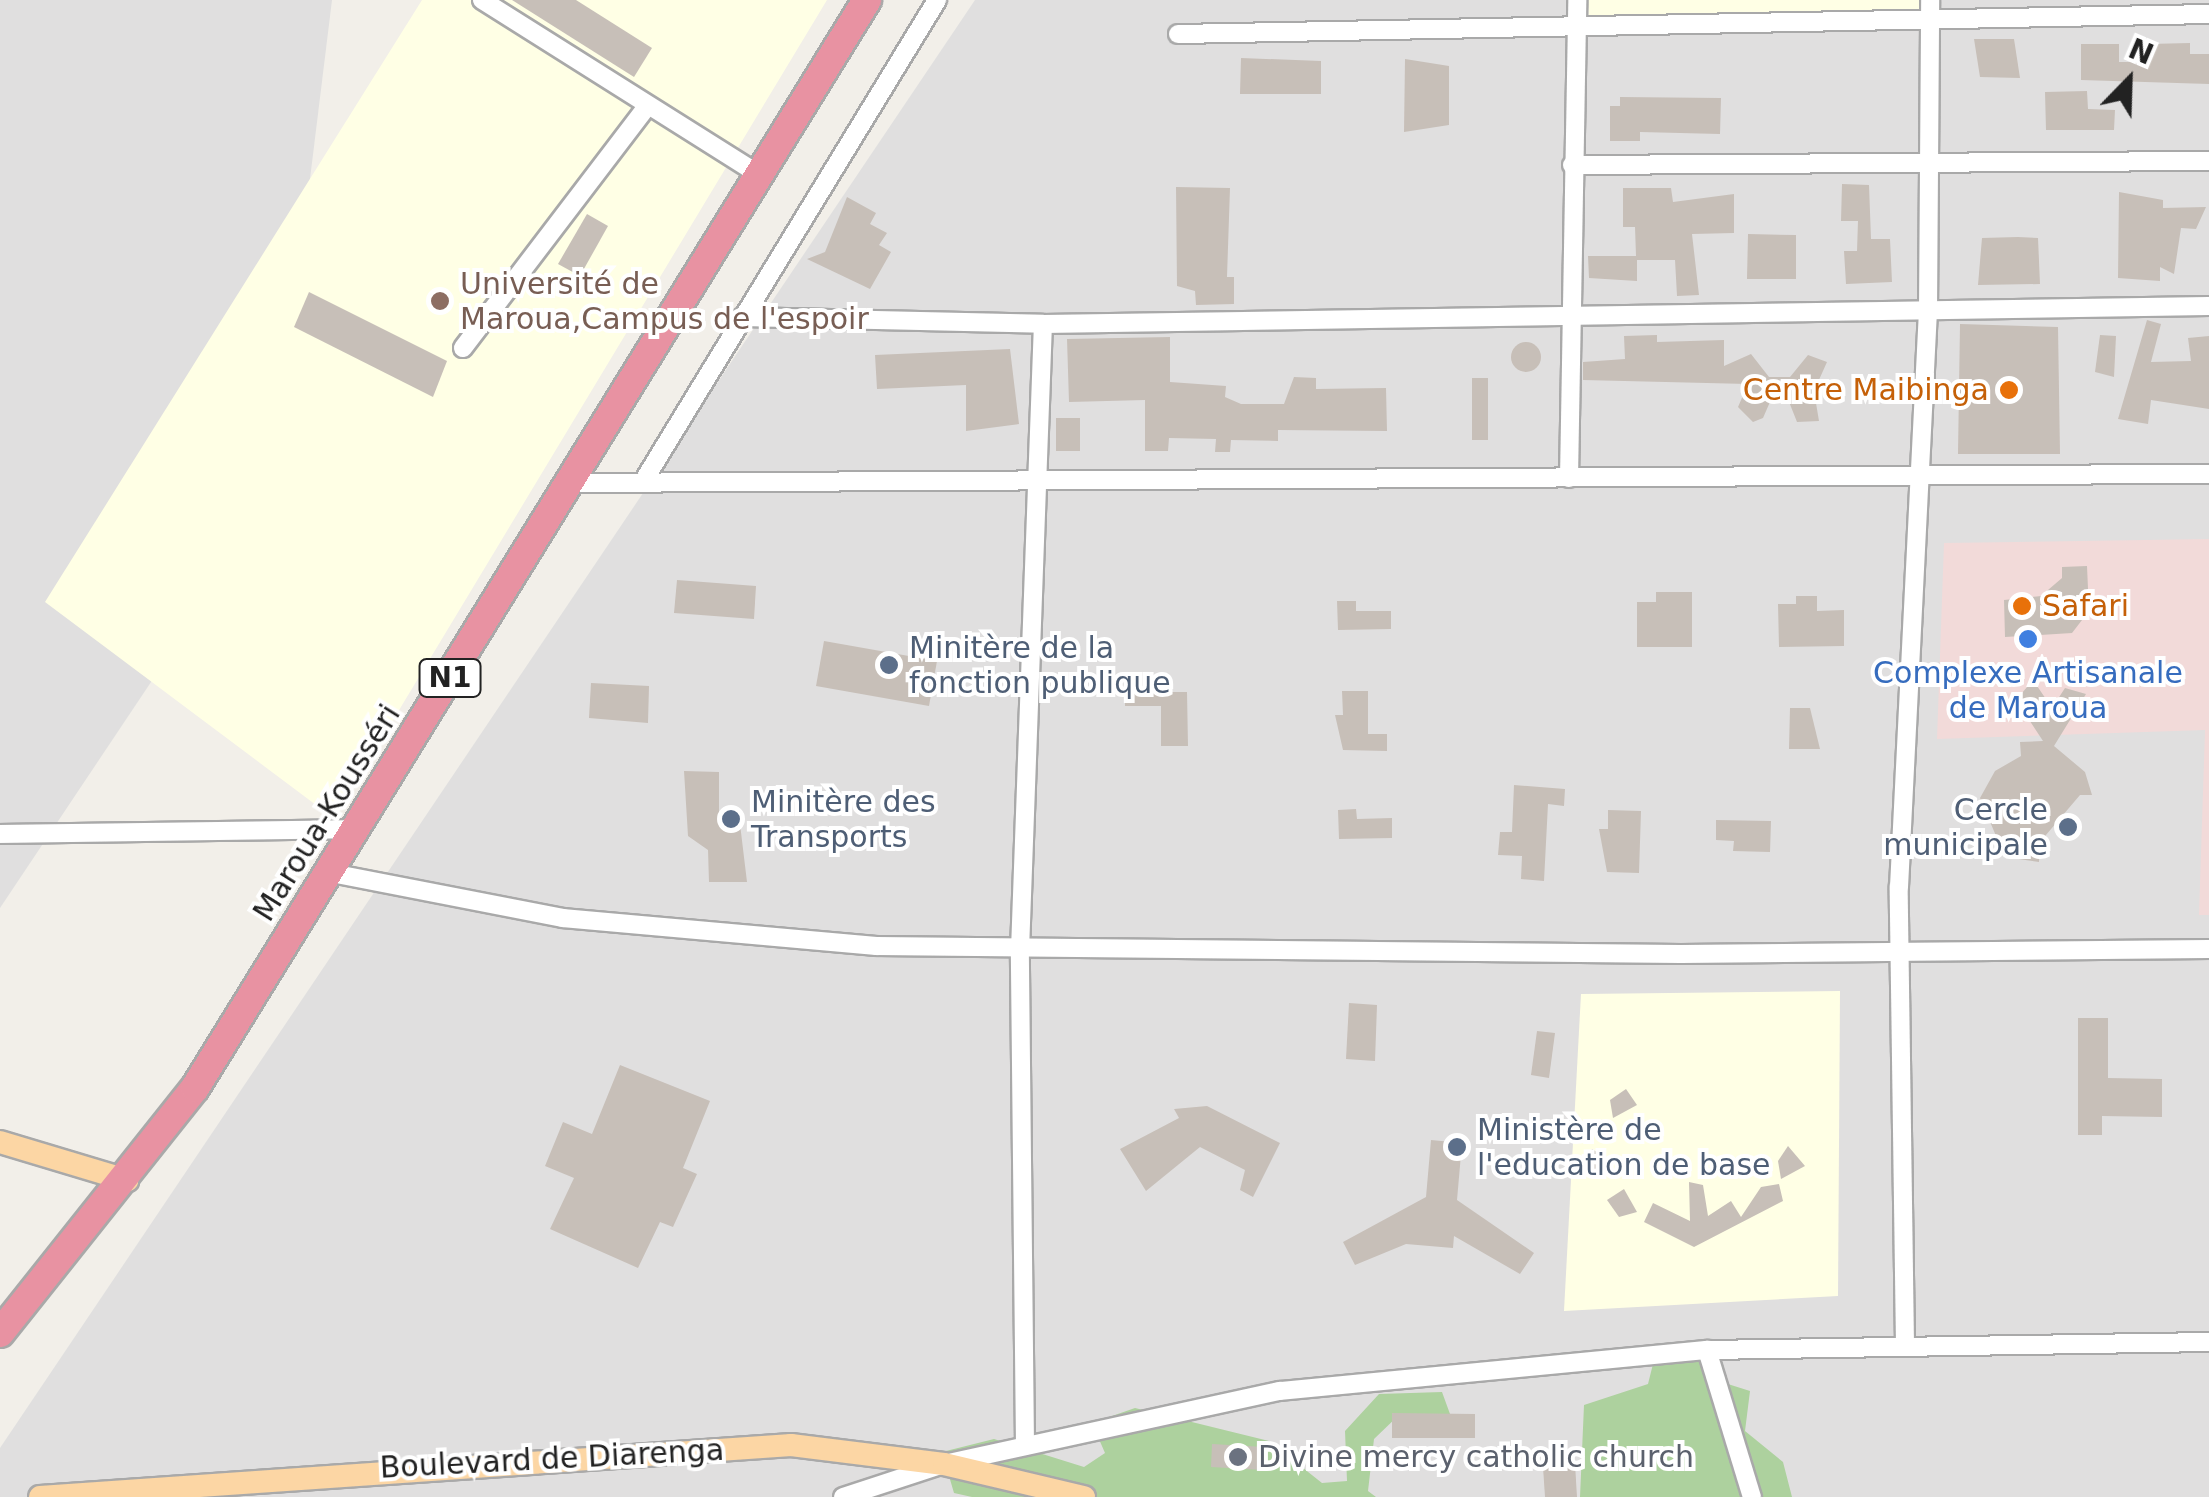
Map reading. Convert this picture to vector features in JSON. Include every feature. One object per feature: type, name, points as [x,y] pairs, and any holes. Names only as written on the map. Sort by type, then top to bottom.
[{"type":"highway","name":"Maroua-Kousséri","points":[[0,1334],[126,1180],[195,1088],[867,0]]},
{"type":"main road","points":[[0,1142],[126,1180]]},
{"type":"main road","name":"Boulevard de Diarenga","points":[[40,1497],[791,1445],[944,1464],[1084,1497]]},
{"type":"street","points":[[482,0],[646,108],[760,175]]},
{"type":"street","points":[[646,476],[937,0]]},
{"type":"street","points":[[1569,478],[1568,315],[1577,0]]},
{"type":"street","points":[[1905,1345],[1899,953],[1928,311],[1930,0]]},
{"type":"street","points":[[1178,34],[1931,25],[2209,14]]},
{"type":"street","points":[[463,348],[646,108]]},
{"type":"street","points":[[1572,166],[2209,161]]},
{"type":"street","points":[[742,316],[1043,324],[2209,306]]},
{"type":"street","points":[[1025,1446],[1020,950],[1043,324]]},
{"type":"street","points":[[572,482],[646,476],[1040,480],[2209,474]]},
{"type":"street","points":[[0,834],[356,829]]},
{"type":"street","points":[[326,872],[563,918],[876,946],[1020,950],[1899,953],[2209,949]]},
{"type":"street","points":[[843,1497],[865,1494],[944,1464],[1280,1391],[1707,1350],[2209,1342]]},
{"type":"street","points":[[1707,1350],[1752,1497]]},
{"type":"shaded area","points":[[0,0],[332,0],[270,504],[0,908]]},
{"type":"shaded area","name":"Université de Maroua,Campus de l'espoir","points":[[422,0],[827,0],[337,813],[316,805],[45,602]]},
{"type":"shaded area","points":[[975,0],[2209,0],[2209,1497],[0,1497],[0,1448]]},
{"type":"shaded area","points":[[1588,0],[1921,0],[1921,17],[1589,22]]},
{"type":"shaded area","name":"Complexe Artisanale de Maroua","points":[[2209,539],[2209,915],[2199,915],[2205,730],[1937,739],[1944,543]]},
{"type":"shaded area","points":[[1840,991],[1838,1296],[1564,1311],[1581,994]]},
{"type":"green space","points":[[1700,1359],[1712,1379],[1750,1391],[1745,1431],[1783,1462],[1792,1497],[1580,1497],[1584,1405],[1648,1384],[1654,1360]]},
{"type":"green space","points":[[1442,1392],[1450,1414],[1400,1414],[1374,1439],[1368,1491],[1376,1497],[972,1497],[954,1493],[942,1452],[994,1439],[1084,1467],[1105,1453],[1092,1423],[1135,1408],[1269,1441],[1322,1483],[1347,1481],[1345,1431],[1379,1394]]},
{"type":"building","points":[[512,0],[576,0],[652,48],[634,77]]},
{"type":"building","points":[[1974,39],[2014,39],[2020,78],[1980,77]]},
{"type":"building","points":[[2190,43],[2190,54],[2209,54],[2209,84],[2081,80],[2081,44],[2119,44],[2119,62],[2150,62],[2149,44]]},
{"type":"building","points":[[1241,58],[1321,61],[1321,94],[1240,94]]},
{"type":"building","points":[[1405,59],[1449,66],[1449,125],[1404,132]]},
{"type":"building","points":[[2087,91],[2088,109],[2115,110],[2114,130],[2046,130],[2045,92]]},
{"type":"building","points":[[1620,97],[1721,98],[1720,134],[1640,132],[1640,141],[1610,141],[1610,106],[1620,106]]},
{"type":"building","points":[[1842,184],[1869,185],[1871,239],[1890,239],[1892,282],[1846,284],[1844,251],[1857,251],[1858,221],[1841,221]]},
{"type":"building","points":[[1176,187],[1230,188],[1227,277],[1234,277],[1234,304],[1196,305],[1195,291],[1177,286]]},
{"type":"building","points":[[1623,188],[1671,188],[1673,202],[1734,194],[1734,233],[1692,234],[1699,295],[1677,296],[1675,260],[1637,260],[1637,281],[1589,278],[1588,256],[1636,256],[1635,227],[1623,227]]},
{"type":"building","points":[[2119,192],[2163,200],[2163,208],[2206,207],[2196,229],[2181,228],[2174,274],[2160,267],[2160,281],[2118,278]]},
{"type":"building","points":[[847,197],[876,213],[870,224],[887,233],[879,245],[891,252],[870,289],[807,259],[825,252]]},
{"type":"building","points":[[587,214],[608,226],[580,276],[558,264]]},
{"type":"building","points":[[1748,234],[1796,235],[1796,279],[1747,279]]},
{"type":"building","points":[[1982,238],[2038,238],[2040,284],[1978,285]]},
{"type":"building","points":[[309,292],[447,361],[433,397],[294,327]]},
{"type":"building","points":[[2147,320],[2161,324],[2151,362],[2191,361],[2188,338],[2209,336],[2209,409],[2151,400],[2148,424],[2118,419]]},
{"type":"building","name":"Centre Maibinga","points":[[1960,324],[2058,327],[2060,454],[1958,454]]},
{"type":"building","points":[[1657,335],[1657,342],[1724,340],[1724,366],[1751,354],[1769,377],[1790,377],[1808,355],[1827,362],[1814,391],[1819,421],[1797,422],[1780,379],[1763,418],[1753,422],[1738,407],[1748,384],[1583,380],[1583,362],[1625,359],[1624,336]]},
{"type":"building","points":[[2100,335],[2116,336],[2114,377],[2095,372]]},
{"type":"building","points":[[1170,337],[1170,382],[1226,386],[1225,397],[1241,404],[1284,404],[1294,377],[1316,378],[1316,389],[1386,388],[1387,431],[1278,430],[1278,441],[1231,440],[1230,452],[1215,452],[1216,439],[1169,438],[1168,451],[1145,451],[1145,400],[1069,402],[1067,339]]},
{"type":"building","points":[[1526,342],[1540,351],[1541,357],[1532,371],[1526,372],[1512,363],[1511,357],[1520,343]]},
{"type":"building","points":[[1010,349],[1019,424],[966,431],[966,385],[877,389],[875,355]]},
{"type":"building","points":[[1472,378],[1488,378],[1488,440],[1472,440]]},
{"type":"building","points":[[1056,418],[1080,418],[1080,451],[1056,451]]},
{"type":"building","points":[[2087,566],[2089,611],[2072,633],[2005,637],[2004,600],[2041,596],[2062,578],[2062,567]]},
{"type":"building","points":[[677,580],[756,586],[754,619],[674,613]]},
{"type":"building","points":[[1656,592],[1692,592],[1692,647],[1637,647],[1637,602],[1656,602]]},
{"type":"building","points":[[1796,596],[1817,596],[1817,611],[1844,610],[1844,646],[1779,647],[1778,604],[1796,604]]},
{"type":"building","points":[[1337,601],[1356,601],[1356,611],[1391,611],[1391,629],[1338,630]]},
{"type":"building","points":[[824,641],[937,661],[929,706],[816,686]]},
{"type":"building","points":[[2033,680],[2052,708],[2065,688],[2086,694],[2054,746],[2085,772],[2092,795],[2080,795],[2040,842],[2039,862],[2012,858],[2015,848],[1999,843],[1980,798],[1995,771],[2021,756],[2020,742],[2043,741],[2016,700]]},
{"type":"building","points":[[591,683],[649,686],[648,723],[589,718]]},
{"type":"building","points":[[1342,691],[1368,691],[1368,734],[1387,734],[1387,751],[1343,750],[1335,715],[1343,715]]},
{"type":"building","points":[[1125,692],[1187,692],[1188,746],[1161,746],[1161,706],[1125,706]]},
{"type":"building","points":[[1790,708],[1810,708],[1820,749],[1789,749]]},
{"type":"building","points":[[684,771],[719,772],[719,823],[736,816],[740,824],[747,882],[709,882],[708,850],[688,836]]},
{"type":"building","points":[[1514,785],[1565,789],[1564,806],[1548,804],[1544,881],[1521,879],[1522,856],[1498,855],[1500,832],[1512,832]]},
{"type":"building","points":[[1356,809],[1357,819],[1392,818],[1392,838],[1339,839],[1338,810]]},
{"type":"building","points":[[1608,810],[1641,811],[1639,873],[1607,872],[1599,829],[1608,829]]},
{"type":"building","points":[[1716,820],[1771,821],[1770,852],[1733,851],[1734,841],[1716,840]]},
{"type":"building","points":[[1349,1003],[1377,1005],[1375,1061],[1346,1059]]},
{"type":"building","points":[[2078,1018],[2108,1018],[2108,1078],[2162,1079],[2162,1117],[2102,1116],[2102,1135],[2078,1135]]},
{"type":"building","points":[[1537,1031],[1555,1033],[1549,1078],[1531,1075]]},
{"type":"building","points":[[620,1065],[710,1101],[683,1168],[697,1174],[673,1227],[660,1222],[638,1268],[550,1229],[574,1178],[545,1166],[563,1122],[592,1134]]},
{"type":"building","points":[[1626,1089],[1637,1105],[1613,1118],[1610,1100]]},
{"type":"building","points":[[1207,1106],[1280,1143],[1253,1197],[1240,1190],[1245,1170],[1200,1147],[1146,1191],[1120,1149],[1179,1118],[1174,1109]]},
{"type":"building","points":[[1431,1140],[1462,1143],[1457,1200],[1534,1253],[1520,1274],[1454,1236],[1453,1248],[1406,1244],[1355,1265],[1343,1242],[1426,1197]]},
{"type":"building","points":[[1788,1146],[1805,1166],[1781,1179],[1778,1161]]},
{"type":"building","points":[[1592,1149],[1608,1159],[1604,1179],[1584,1175]]},
{"type":"building","points":[[1689,1182],[1703,1185],[1708,1216],[1731,1201],[1741,1217],[1761,1187],[1779,1184],[1783,1201],[1694,1247],[1644,1222],[1653,1203],[1690,1221]]},
{"type":"building","points":[[1624,1189],[1637,1212],[1619,1217],[1607,1200]]},
{"type":"building","points":[[1392,1413],[1475,1414],[1475,1438],[1392,1438]]},
{"type":"building","name":"Divine mercy catholic church","points":[[1212,1444],[1264,1447],[1263,1470],[1211,1467]]},
{"type":"building","points":[[1575,1464],[1577,1497],[1545,1497],[1543,1467]]},
{"type":"place","name":"Université de Maroua,Campus de l'espoir","points":[[440,301]]},
{"type":"place","name":"Centre Maibinga","points":[[2009,390]]},
{"type":"place","name":"Safari","points":[[2022,606]]},
{"type":"place","name":"Complexe Artisanale de Maroua","points":[[2028,639]]},
{"type":"place","name":"Minitère de la fonction publique","points":[[889,665]]},
{"type":"place","name":"Minitère des Transports","points":[[731,819]]},
{"type":"place","name":"Cercle municipale","points":[[2068,827]]},
{"type":"place","name":"Ministère de l'education de base","points":[[1457,1147]]},
{"type":"place","name":"Divine mercy catholic church","points":[[1238,1457]]}]
